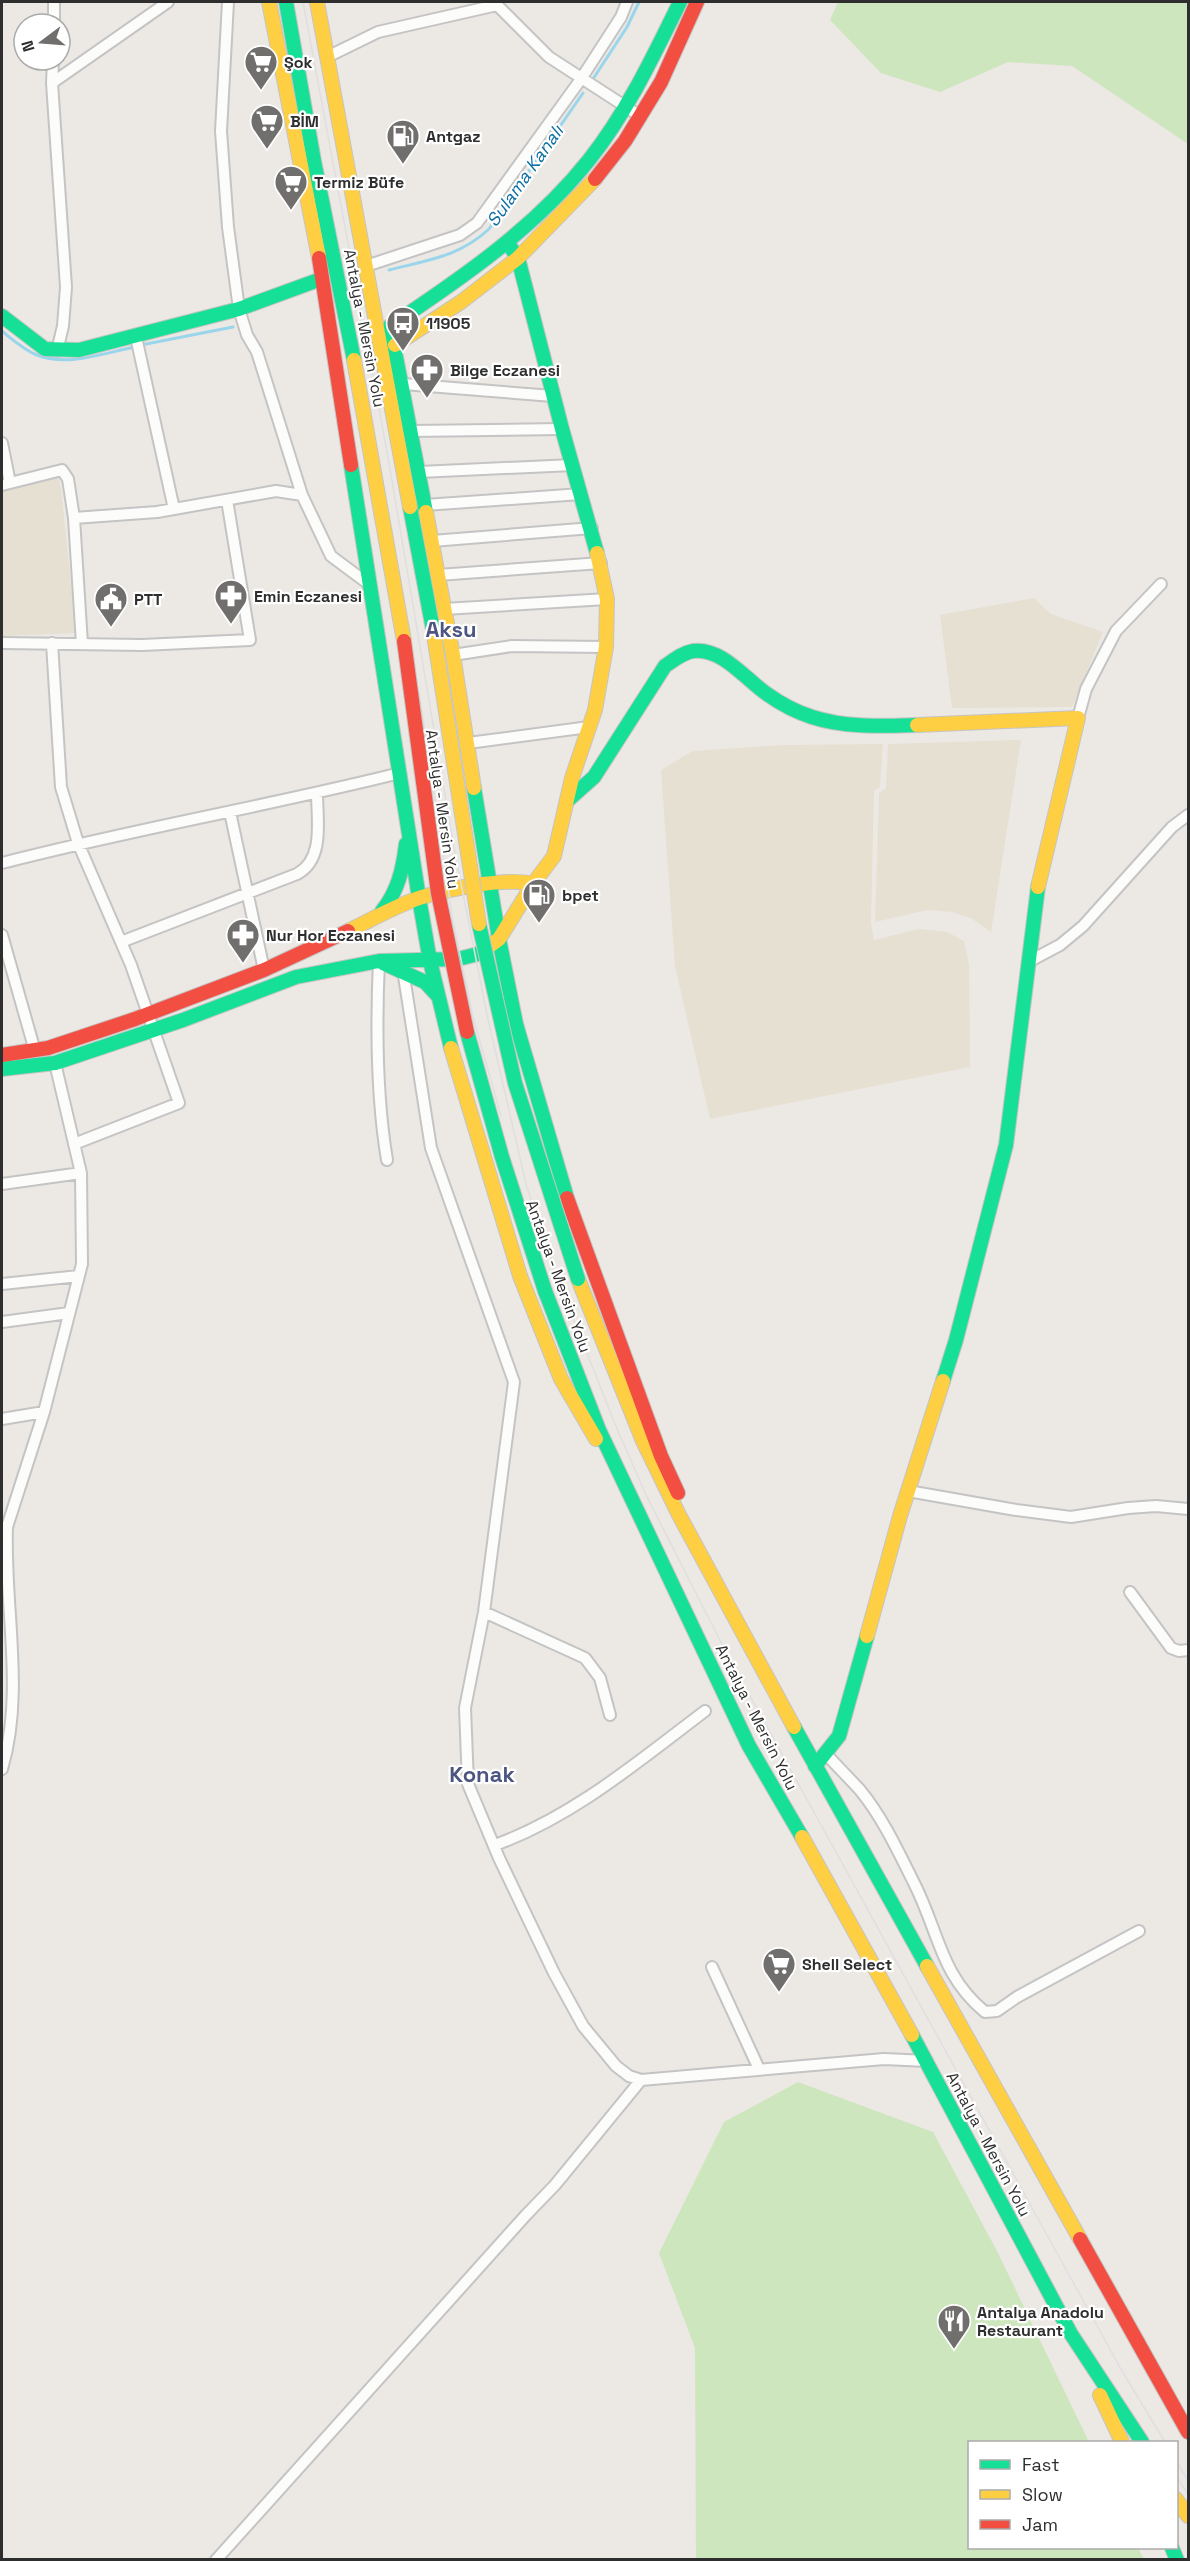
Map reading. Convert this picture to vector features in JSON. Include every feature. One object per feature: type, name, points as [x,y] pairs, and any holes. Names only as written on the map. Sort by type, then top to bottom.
[{"type":"main road","points":[[269,2],[319,258]]},
{"type":"main road","name":"Antalya - Mersin Yolu","points":[[286,2],[314,161],[370,440],[404,641],[435,881],[451,962],[495,1137],[545,1291],[599,1430],[749,1746],[830,1885],[927,2061],[1071,2334],[1141,2441]]},
{"type":"main road","name":"Antalya - Mersin Yolu","points":[[317,2],[434,635],[466,857],[507,1053],[530,1135],[578,1279],[643,1441],[723,1597],[815,1766],[1188,2432]]},
{"type":"main road","points":[[390,326],[450,286],[507,242],[548,205],[584,166],[611,131],[645,74],[680,2]]},
{"type":"main road","points":[[395,345],[461,302],[518,258],[595,179],[625,141],[661,82],[698,2]]},
{"type":"main road","points":[[314,161],[321,279],[430,961],[475,1134],[520,1276],[561,1379],[632,1500]]},
{"type":"main road","points":[[2,1069],[55,1063],[153,1030],[296,977],[379,961],[430,961],[458,959],[478,954],[499,939],[533,884],[554,856],[572,778],[595,710],[606,647],[608,599],[592,528],[562,429],[518,258],[507,242]]},
{"type":"main road","points":[[2,316],[45,349],[79,350],[137,339],[239,309],[321,279]]},
{"type":"main road","points":[[370,286],[390,326],[403,384],[453,656],[499,939],[516,1024],[540,1113],[574,1222],[661,1456],[723,1597]]},
{"type":"main road","points":[[567,801],[594,777],[665,666],[677,656],[692,651],[708,652],[724,658],[764,693],[794,711],[831,723],[868,726],[1078,718],[1035,901],[1006,1145],[956,1340],[908,1491],[839,1736],[815,1766]]},
{"type":"main road","points":[[377,916],[393,899],[403,875],[408,821]]},
{"type":"main road","points":[[2,1055],[35,1051],[148,1014],[264,970],[419,898],[490,883],[521,880],[533,884]]},
{"type":"main road","points":[[379,961],[425,982],[439,997]]},
{"type":"main road","points":[[1071,2334],[1122,2441]]},
{"type":"main road","points":[[1165,2393],[1188,2424]]},
{"type":"main road","points":[[1178,2502],[1188,2516]]},
{"type":"street","points":[[52,83],[168,2]]},
{"type":"street","points":[[228,2],[221,131],[228,227],[239,309],[246,335],[256,352],[302,495],[331,556],[370,585]]},
{"type":"street","points":[[366,266],[460,235],[477,224],[581,79],[621,17],[627,2]]},
{"type":"street","points":[[327,57],[378,32],[497,3],[549,57],[640,116]]},
{"type":"street","points":[[52,72],[66,287],[63,326],[57,351]]},
{"type":"street","points":[[137,339],[174,508]]},
{"type":"street","points":[[403,384],[553,396]]},
{"type":"street","points":[[411,431],[562,429]]},
{"type":"street","points":[[2,443],[6,484],[62,470],[68,479],[74,518],[82,644]]},
{"type":"street","points":[[419,472],[573,465]]},
{"type":"street","points":[[74,518],[174,508],[276,491],[302,495]]},
{"type":"street","points":[[425,505],[581,494]]},
{"type":"street","points":[[2,644],[195,644],[250,640],[227,500]]},
{"type":"street","points":[[432,541],[592,528]]},
{"type":"street","points":[[438,575],[601,563]]},
{"type":"street","points":[[1078,718],[1086,689],[1116,631],[1161,584]]},
{"type":"street","points":[[444,609],[608,599]]},
{"type":"street","points":[[52,643],[62,787],[78,843],[121,942],[179,1103],[74,1144]]},
{"type":"street","points":[[453,656],[512,646],[606,647]]},
{"type":"street","points":[[468,743],[589,727]]},
{"type":"street","points":[[2,863],[78,843],[157,829],[400,773]]},
{"type":"street","points":[[121,942],[297,874],[310,864],[317,846],[317,793]]},
{"type":"street","points":[[230,812],[264,970]]},
{"type":"street","points":[[1028,962],[1060,945],[1083,926],[1172,827],[1188,816]]},
{"type":"street","points":[[2,935],[35,1051]]},
{"type":"street","points":[[379,961],[376,1017],[379,1103],[387,1160]]},
{"type":"street","points":[[403,970],[432,1148],[514,1382],[484,1612],[465,1708],[468,1784],[554,1973],[583,2026],[616,2066],[629,2076],[640,2080],[884,2060],[927,2061]]},
{"type":"street","points":[[2,1769],[9,1745],[12,1708],[4,1528],[44,1412],[82,1264],[81,1173],[55,1063]]},
{"type":"street","points":[[2,1184],[81,1173]]},
{"type":"street","points":[[2,1284],[79,1276]]},
{"type":"street","points":[[2,1322],[69,1313]]},
{"type":"street","points":[[2,1419],[44,1412]]},
{"type":"street","points":[[908,1491],[1071,1517],[1156,1506],[1188,1509]]},
{"type":"street","points":[[1130,1592],[1171,1648],[1179,1651],[1188,1650]]},
{"type":"street","points":[[484,1612],[585,1658],[600,1678],[610,1715]]},
{"type":"street","points":[[495,1845],[517,1837],[593,1793],[705,1711]]},
{"type":"street","points":[[825,1754],[861,1791],[883,1823],[927,1911],[949,1970],[969,1999],[985,2012],[997,2011],[1139,1931]]},
{"type":"street","points":[[712,1967],[759,2069]]},
{"type":"street","points":[[216,2559],[526,2214],[555,2185],[640,2080]]},
{"type":"shaded area","points":[[58,478],[61,488],[76,633],[2,636],[2,491]]},
{"type":"shaded area","points":[[1034,598],[1051,614],[1103,632],[1072,707],[952,708],[940,615]]},
{"type":"shaded area","points":[[1021,740],[991,932],[971,918],[952,912],[927,910],[875,922],[879,793],[886,788],[888,744]]},
{"type":"shaded area","points":[[883,744],[880,787],[874,791],[871,923],[874,940],[919,929],[947,932],[964,941],[969,965],[970,1067],[710,1119],[675,966],[661,770],[693,751],[782,745]]},
{"type":"green space","points":[[838,2],[1188,2],[1188,144],[1072,66],[1008,62],[940,92],[881,73],[830,20]]},
{"type":"green space","points":[[798,2082],[933,2132],[998,2253],[1089,2441],[968,2441],[968,2549],[1139,2549],[1144,2559],[696,2559],[695,2348],[659,2253],[724,2122]]},
{"type":"waterway","name":"Sulama Kanalı","points":[[593,79],[627,27],[639,2]]},
{"type":"waterway","name":"Sulama Kanalı","points":[[389,270],[454,252],[489,229],[583,93]]},
{"type":"waterway","name":"Sulama Kanalı","points":[[141,345],[233,327]]},
{"type":"waterway","name":"Sulama Kanalı","points":[[2,331],[37,355],[61,360],[86,358],[135,347]]},
{"type":"tram line","points":[[303,2],[388,457],[454,848],[487,1015],[526,1184],[559,1282],[615,1424],[646,1495],[729,1658],[1122,2371],[1164,2441]]},
{"type":"tram line","points":[[419,692],[453,921],[473,1017],[501,1116]]},
{"type":"tram line","points":[[1178,2464],[1188,2480]]},
{"type":"tram line","points":[[1178,2479],[1188,2494]]},
{"type":"traffic: fast","points":[[286,2],[314,161],[354,360]]},
{"type":"traffic: fast","points":[[426,512],[390,326],[496,251],[568,185],[603,142],[615,123],[649,64],[680,2]]},
{"type":"traffic: fast","points":[[507,242],[518,258],[597,553]]},
{"type":"traffic: fast","points":[[2,316],[45,349],[79,350],[239,309],[321,279]]},
{"type":"traffic: fast","points":[[351,465],[419,898],[430,961],[451,1048]]},
{"type":"traffic: fast","points":[[410,507],[434,635]]},
{"type":"traffic: fast","points":[[567,801],[594,777],[665,666],[693,651],[704,651],[724,659],[772,698],[812,717],[851,725],[917,725]]},
{"type":"traffic: fast","points":[[474,788],[499,939],[516,1024],[567,1198]]},
{"type":"traffic: fast","points":[[382,911],[399,879],[406,844]]},
{"type":"traffic: fast","points":[[943,1381],[956,1340],[1006,1145],[1038,887]]},
{"type":"traffic: fast","points":[[479,924],[515,1083],[578,1279]]},
{"type":"traffic: fast","points":[[2,1069],[55,1063],[183,1020],[296,977],[379,961],[458,959],[478,954],[488,947]]},
{"type":"traffic: fast","points":[[383,963],[425,982],[438,996]]},
{"type":"traffic: fast","points":[[467,1032],[502,1157],[545,1291]]},
{"type":"traffic: fast","points":[[545,1291],[599,1430],[749,1746],[802,1837]]},
{"type":"traffic: fast","points":[[815,1766],[839,1736],[867,1636]]},
{"type":"traffic: fast","points":[[794,1727],[927,1966]]},
{"type":"traffic: fast","points":[[912,2035],[1071,2334],[1141,2441]]},
{"type":"traffic: fast","points":[[1172,2549],[1177,2560]]},
{"type":"traffic: slow","points":[[269,2],[319,258]]},
{"type":"traffic: slow","points":[[317,2],[410,507]]},
{"type":"traffic: slow","points":[[395,345],[461,302],[518,258],[595,179]]},
{"type":"traffic: slow","points":[[354,360],[404,641]]},
{"type":"traffic: slow","points":[[426,512],[453,655],[474,788]]},
{"type":"traffic: slow","points":[[488,947],[499,939],[533,884],[554,856],[572,778],[595,710],[606,647],[607,599],[597,553]]},
{"type":"traffic: slow","points":[[434,635],[479,924]]},
{"type":"traffic: slow","points":[[917,725],[1078,718],[1038,887]]},
{"type":"traffic: slow","points":[[348,931],[419,898],[492,883],[533,884]]},
{"type":"traffic: slow","points":[[451,1048],[520,1276],[561,1379],[596,1439]]},
{"type":"traffic: slow","points":[[578,1279],[643,1441],[679,1515],[794,1727]]},
{"type":"traffic: slow","points":[[867,1636],[900,1516],[943,1381]]},
{"type":"traffic: slow","points":[[802,1837],[912,2035]]},
{"type":"traffic: slow","points":[[927,1966],[1080,2239]]},
{"type":"traffic: slow","points":[[1100,2395],[1122,2441]]},
{"type":"traffic: slow","points":[[1178,2502],[1188,2516]]},
{"type":"traffic: jam","points":[[595,179],[625,141],[661,82],[697,2]]},
{"type":"traffic: jam","points":[[319,258],[351,465]]},
{"type":"traffic: jam","points":[[404,641],[438,893],[467,1032]]},
{"type":"traffic: jam","points":[[2,1055],[48,1048],[135,1019],[264,970],[348,931]]},
{"type":"traffic: jam","points":[[567,1198],[661,1456],[678,1493]]},
{"type":"traffic: jam","points":[[1080,2239],[1188,2432]]},
{"type":"place","name":"Şok","points":[[261,91]]},
{"type":"place","name":"BİM","points":[[267,150]]},
{"type":"place","name":"Antgaz","points":[[403,165]]},
{"type":"place","name":"Termiz Büfe","points":[[291,211]]},
{"type":"place","name":"11905","points":[[403,352]]},
{"type":"place","name":"Bilge Eczanesi","points":[[427,399]]},
{"type":"place","name":"Emin Eczanesi","points":[[231,625]]},
{"type":"place","name":"PTT","points":[[111,628]]},
{"type":"place","name":"bpet","points":[[539,924]]},
{"type":"place","name":"Nur Hor Eczanesi","points":[[243,964]]},
{"type":"place","name":"Shell Select","points":[[779,1993]]},
{"type":"place","name":"Antalya Anadolu Restaurant","points":[[954,2350]]},
{"type":"district","name":"Aksu","points":[[451,629]]},
{"type":"district","name":"Konak","points":[[482,1774]]}]
